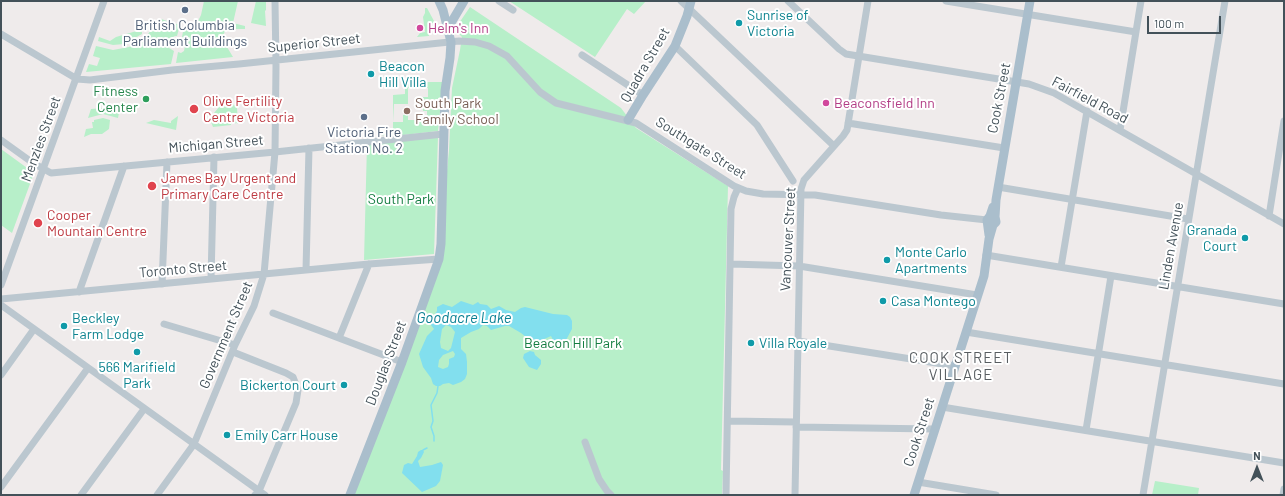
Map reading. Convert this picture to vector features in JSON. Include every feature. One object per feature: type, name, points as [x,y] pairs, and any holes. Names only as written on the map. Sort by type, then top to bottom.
[{"type":"main road","points":[[441,5],[463,1]]},
{"type":"main road","points":[[448,28],[463,1]]},
{"type":"main road","name":"Cook Street","points":[[914,495],[984,276],[990,221],[996,200],[1030,1]]},
{"type":"main road","name":"Douglas Street","points":[[350,495],[402,362],[439,259],[441,244],[445,90],[451,42],[441,5]]},
{"type":"main road","name":"Quadra Street","points":[[628,120],[675,46],[690,5]]},
{"type":"street","name":"Menzies Street","points":[[1,285],[77,79],[104,1]]},
{"type":"street","name":"Government Street","points":[[157,495],[194,444],[234,348],[254,306],[264,274],[274,152],[276,60],[275,1]]},
{"type":"street","points":[[499,1],[513,10]]},
{"type":"street","points":[[681,1],[690,5],[834,146]]},
{"type":"street","name":"Fairfield Road","points":[[788,1],[839,50],[846,54],[1029,84],[1054,93],[1284,224]]},
{"type":"street","name":"Vancouver Street","points":[[795,495],[801,194],[804,180],[846,132],[868,1]]},
{"type":"street","points":[[946,1],[1136,32]]},
{"type":"street","points":[[1120,130],[1141,1]]},
{"type":"street","name":"Linden Avenue","points":[[1144,495],[1164,364],[1225,1]]},
{"type":"street","points":[[1,34],[77,79]]},
{"type":"street","name":"Superior Street","points":[[77,79],[90,80],[172,70],[451,42]]},
{"type":"street","name":"Southgate Street","points":[[451,42],[482,43],[499,50],[514,63],[540,92],[556,103],[636,123],[738,188],[750,192],[763,194],[815,195],[941,215],[990,221]]},
{"type":"street","points":[[675,46],[757,125],[793,181]]},
{"type":"street","points":[[582,55],[643,95]]},
{"type":"street","points":[[1061,267],[1087,111]]},
{"type":"street","points":[[1269,216],[1284,121]]},
{"type":"street","points":[[848,123],[1004,148]]},
{"type":"street","name":"Michigan Street","points":[[1,140],[51,173],[443,134]]},
{"type":"street","points":[[306,270],[309,148]]},
{"type":"street","points":[[211,279],[214,157]]},
{"type":"street","points":[[162,284],[167,162]]},
{"type":"street","points":[[79,292],[124,166]]},
{"type":"street","points":[[998,187],[1188,219]]},
{"type":"street","points":[[726,495],[732,205],[738,188]]},
{"type":"street","points":[[986,255],[1284,304]]},
{"type":"street","name":"Toronto Street","points":[[1,299],[369,264],[439,259]]},
{"type":"street","points":[[339,338],[369,264]]},
{"type":"street","points":[[731,264],[799,266],[978,296]]},
{"type":"street","points":[[1086,430],[1111,276]]},
{"type":"street","points":[[1,305],[194,444],[259,494],[296,403],[298,390],[293,377],[234,348],[164,324]]},
{"type":"street","points":[[273,313],[402,362]]},
{"type":"street","points":[[1,375],[34,329]]},
{"type":"street","points":[[966,332],[1284,384]]},
{"type":"street","points":[[798,340],[955,366]]},
{"type":"street","points":[[1,487],[88,368]]},
{"type":"street","points":[[942,407],[1284,463]]},
{"type":"street","points":[[81,495],[144,409]]},
{"type":"street","points":[[728,421],[934,429]]},
{"type":"street","points":[[585,442],[599,479],[604,488],[612,495]]},
{"type":"street","points":[[918,482],[996,495]]},
{"type":"street","points":[[1283,495],[1284,489]]},
{"type":"green space","points":[[204,1],[238,1],[233,23],[245,26],[245,29],[228,29],[225,31],[223,36],[224,42],[233,57],[176,63],[178,52],[181,53],[184,51],[186,41],[182,37],[184,26],[191,27],[196,25],[201,15]]},
{"type":"green space","points":[[256,1],[266,1],[266,26],[251,23]]},
{"type":"green space","points":[[509,1],[646,1],[634,14],[627,9],[595,57]]},
{"type":"green space","name":"Beacon Hill Park","points":[[470,7],[621,108],[636,128],[728,186],[721,470],[723,471],[722,495],[354,495],[437,274],[449,150],[452,88],[462,37],[457,32],[457,26]]},
{"type":"green space","points":[[425,8],[427,8],[434,23],[428,24],[429,36],[417,37],[420,33],[425,32],[423,17]]},
{"type":"green space","points":[[161,19],[180,25],[177,36],[171,38],[169,48],[174,51],[171,64],[86,72],[89,64],[97,66],[100,58],[93,56],[96,46],[113,50],[129,47],[146,37]]},
{"type":"green space","points":[[140,30],[142,31],[142,34],[124,44],[113,45],[98,41],[99,37],[110,41],[116,37]]},
{"type":"green space","points":[[405,82],[443,82],[438,131],[395,136],[378,135],[377,133],[393,131],[393,122],[393,95],[405,94]],"holes":[[[408,88],[428,88],[428,97],[423,97],[423,111],[427,111],[427,120],[408,120],[408,115],[403,115],[403,122],[393,122],[394,104],[408,104]]]},
{"type":"green space","points":[[230,103],[235,105],[237,108],[238,124],[213,127],[211,122],[214,113],[219,107],[228,106]]},
{"type":"green space","points":[[120,108],[118,118],[103,114],[88,118],[91,109]]},
{"type":"green space","points":[[178,116],[176,130],[146,123],[154,120],[171,123],[171,121]]},
{"type":"green space","points":[[103,118],[110,120],[109,129],[102,134],[91,134],[84,137],[86,129],[93,128],[92,122],[94,122],[94,120]]},
{"type":"green space","name":"South Park","points":[[438,137],[434,254],[364,260],[367,144]]},
{"type":"green space","points":[[1,149],[34,173],[12,233],[1,225]]},
{"type":"green space","points":[[1155,481],[1199,488],[1198,495],[1152,495]]},
{"type":"water","name":"Goodacre Lake","points":[[461,301],[473,305],[478,302],[480,304],[487,305],[491,309],[499,306],[506,310],[515,312],[525,307],[553,314],[567,315],[572,321],[572,329],[563,343],[558,343],[557,341],[554,342],[551,336],[542,340],[530,341],[527,340],[521,333],[509,326],[491,330],[487,326],[483,325],[479,329],[461,338],[461,349],[466,354],[467,362],[467,374],[465,379],[453,385],[449,383],[436,386],[433,384],[431,378],[423,367],[419,354],[427,336],[434,329],[431,325],[431,320],[437,311],[437,307],[443,304],[452,307]],"holes":[[[446,325],[451,327],[455,332],[451,348],[448,351],[441,348],[440,342],[442,329]],[[453,351],[455,354],[454,357],[449,359],[448,367],[443,369],[438,367],[439,360],[443,355]]]},
{"type":"water","points":[[530,351],[534,352],[535,355],[541,360],[541,364],[537,370],[529,367],[523,358],[524,354]]},
{"type":"water","points":[[421,450],[424,452],[418,461],[420,467],[441,462],[443,465],[440,481],[436,486],[422,492],[402,473],[404,465],[408,463],[412,464],[418,452]]},
{"type":"waterway","points":[[434,441],[431,427],[433,421],[431,405],[437,393],[438,386]]},
{"type":"waterway","points":[[423,450],[427,448]]},
{"type":"place","name":"British Columbia Parliament Buildings","points":[[185,10]]},
{"type":"place","name":"Sunrise of Victoria","points":[[739,23]]},
{"type":"place","name":"Helm's Inn","points":[[420,28]]},
{"type":"place","name":"Beacon Hill Villa","points":[[371,74]]},
{"type":"place","name":"Fitness Center","points":[[146,99]]},
{"type":"place","name":"Beaconsfield Inn","points":[[826,103]]},
{"type":"place","name":"Olive Fertility Centre Victoria","points":[[194,109]]},
{"type":"place","name":"South Park Family School","points":[[407,111]]},
{"type":"place","name":"Victoria Fire Station No. 2","points":[[364,117]]},
{"type":"place","name":"James Bay Urgent and Primary Care Centre","points":[[152,186]]},
{"type":"place","name":"Cooper Mountain Centre","points":[[38,223]]},
{"type":"place","name":"Granada Court","points":[[1245,238]]},
{"type":"place","name":"Monte Carlo Apartments","points":[[887,260]]},
{"type":"place","name":"Casa Montego","points":[[883,301]]},
{"type":"place","name":"Beckley Farm Lodge","points":[[64,326]]},
{"type":"place","name":"Villa Royale","points":[[751,343]]},
{"type":"place","name":"566 Marifield Park","points":[[137,352]]},
{"type":"place","name":"Bickerton Court","points":[[344,385]]},
{"type":"place","name":"Emily Carr House","points":[[227,435]]},
{"type":"district","name":"COOK STREET VILLAGE","points":[[961,366]]}]
